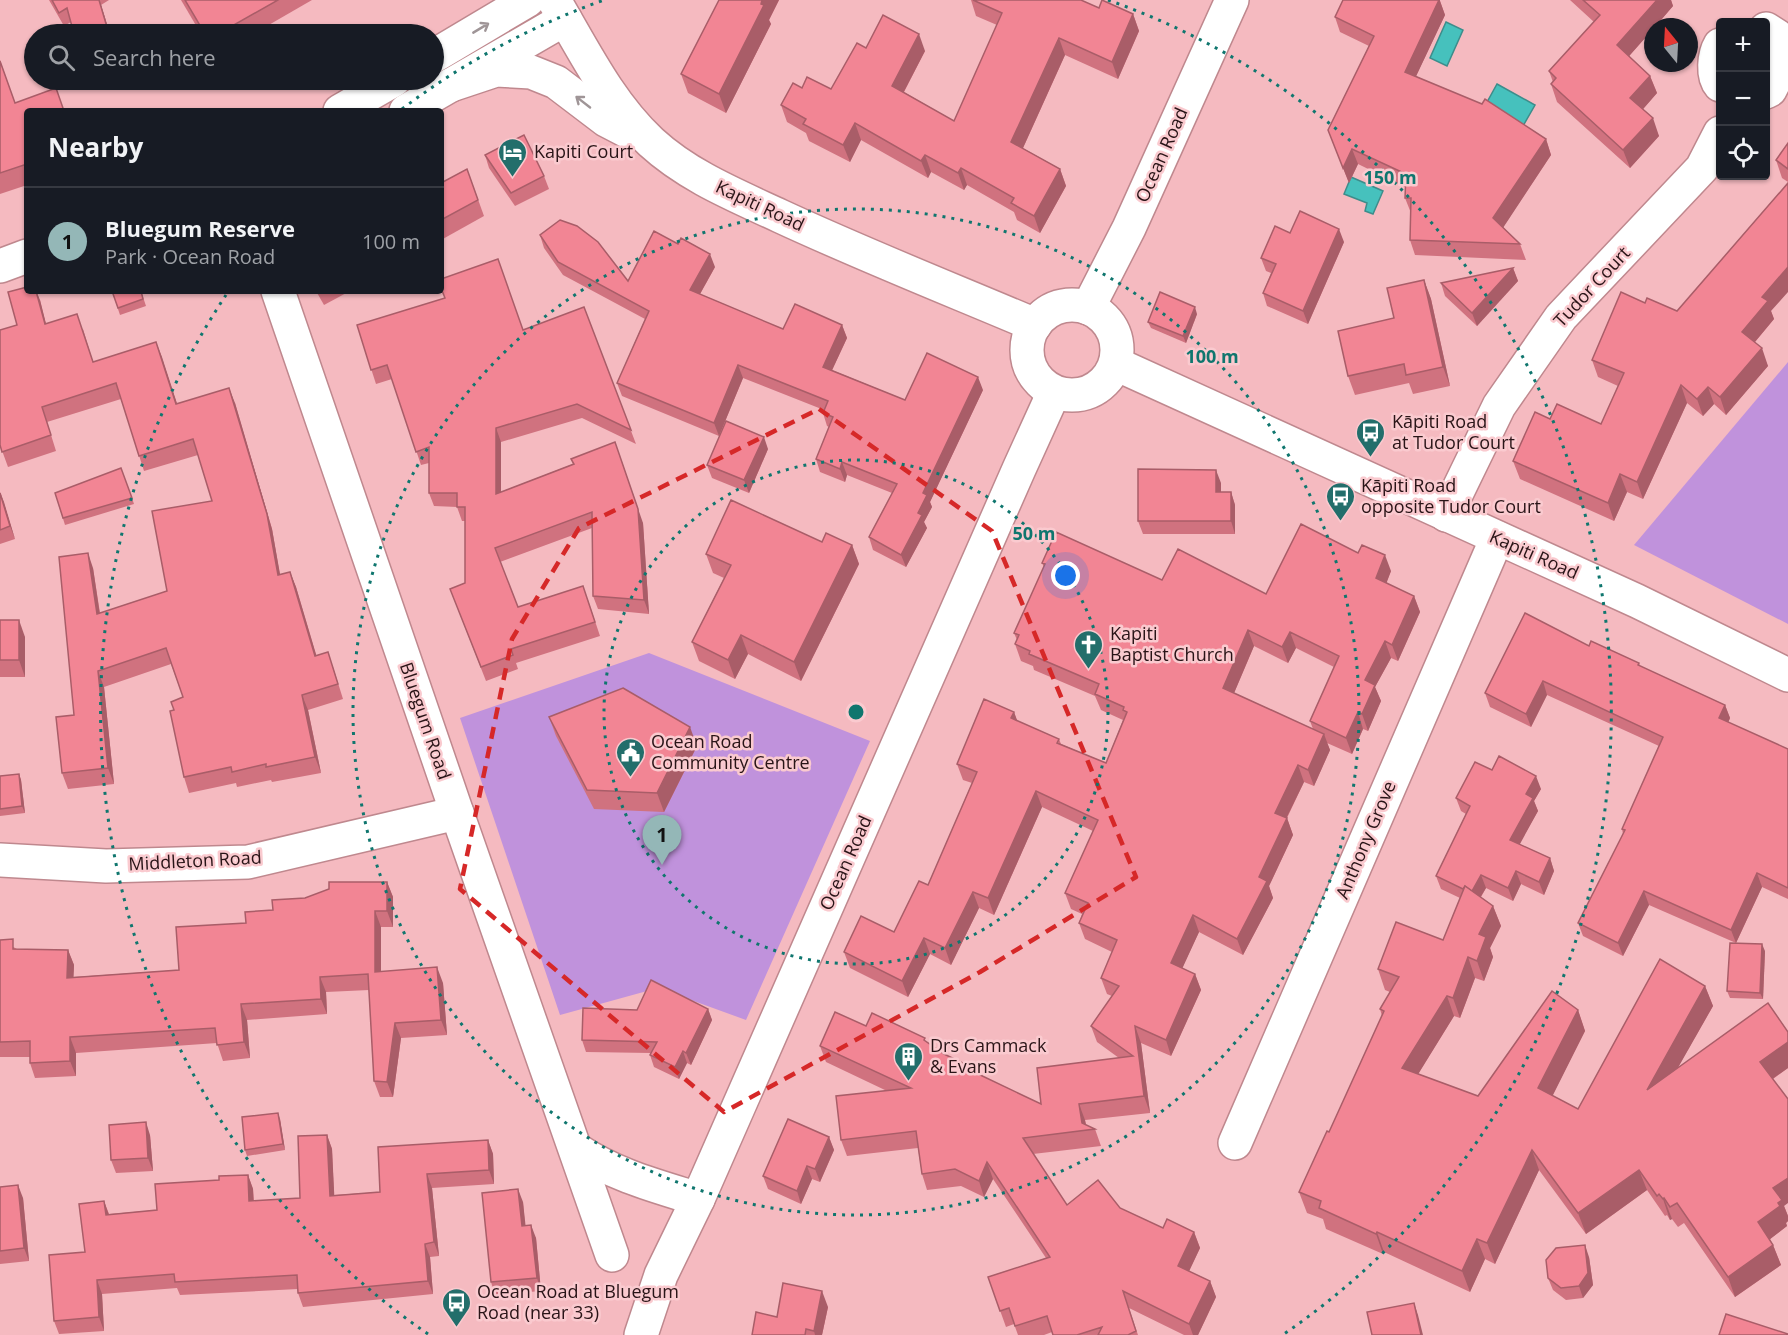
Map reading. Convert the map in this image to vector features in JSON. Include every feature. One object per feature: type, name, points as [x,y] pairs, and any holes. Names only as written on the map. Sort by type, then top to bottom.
[{"type":"street","points":[[444,50],[528,0]]},
{"type":"street","name":"Ocean Road","points":[[1088,308],[1129,228],[1232,0]]},
{"type":"street","points":[[444,89],[560,9]]},
{"type":"street","name":"Kapiti Road","points":[[560,9],[619,106],[651,143],[689,172],[835,242],[1035,325]]},
{"type":"street","points":[[1770,32],[1778,36],[1786,59],[1770,90]]},
{"type":"street","points":[[1716,51],[1716,67]]},
{"type":"street","points":[[451,85],[496,70],[531,72],[556,82],[606,120],[651,143]]},
{"type":"street","points":[[345,108],[377,90]]},
{"type":"street","points":[[411,108],[442,90]]},
{"type":"street","name":"Tudor Court","points":[[1446,515],[1499,406],[1561,316],[1702,168],[1716,141]]},
{"type":"street","points":[[0,266],[24,257]]},
{"type":"street","name":"Bluegum Road","points":[[279,294],[612,1255]]},
{"type":"street","points":[[1077,305],[1088,308],[1110,324],[1116,337],[1118,350],[1116,364],[1106,380],[1091,391],[1073,396],[1054,392],[1041,383],[1032,370],[1027,355],[1029,339],[1035,325],[1054,309],[1077,305]]},
{"type":"street","name":"Kapiti Road","points":[[1116,364],[1636,602],[1788,675]]},
{"type":"street","name":"Ocean Road","points":[[641,1335],[662,1275],[699,1199],[1054,392]]},
{"type":"street","name":"Anthony Grove","points":[[1235,1143],[1497,538]]},
{"type":"street","name":"Middleton Road","points":[[0,860],[106,866],[248,862],[457,813]]},
{"type":"street","points":[[577,1150],[597,1164],[624,1176],[699,1199]]},
{"type":"highlighted area","points":[[819,409],[992,531],[1136,877],[980,972],[724,1112],[460,889],[512,639],[579,528]]},
{"type":"shaded area","points":[[1788,362],[1788,624],[1634,545]]},
{"type":"shaded area","points":[[649,653],[870,741],[746,1020],[658,988],[560,1015],[460,718]]},
{"type":"water","points":[[1446,22],[1463,30],[1447,66],[1430,58]]},
{"type":"water","points":[[1497,84],[1535,105],[1523,126],[1486,104]]},
{"type":"water","points":[[1351,177],[1383,191],[1373,214],[1365,211],[1367,203],[1344,194]]},
{"type":"building","points":[[52,0],[99,0],[106,24],[71,24],[67,8],[59,13]]},
{"type":"building","points":[[185,0],[278,0],[236,24],[199,24]]},
{"type":"building","points":[[719,0],[762,0],[761,4],[764,5],[719,94],[681,74]]},
{"type":"building","points":[[973,0],[1081,0],[1099,8],[1102,0],[1133,14],[1112,62],[1059,38],[1011,142],[1060,169],[1034,216],[1011,203],[1014,198],[961,168],[958,173],[925,155],[921,161],[855,123],[843,145],[803,124],[806,119],[781,105],[793,83],[802,88],[807,77],[831,89],[857,43],[866,48],[883,15],[919,34],[892,86],[954,121],[1002,13]]},
{"type":"building","points":[[1343,0],[1439,0],[1405,72],[1482,104],[1485,99],[1546,139],[1493,218],[1520,244],[1410,240],[1411,198],[1405,198],[1406,174],[1352,149],[1343,168],[1328,130],[1374,36],[1335,17]]},
{"type":"building","points":[[1583,0],[1657,0],[1617,45],[1650,76],[1630,98],[1653,118],[1623,150],[1551,84],[1556,78],[1549,71],[1600,15]]},
{"type":"building","points":[[0,61],[15,103],[51,90],[57,90],[63,108],[24,108],[24,165],[0,173]]},
{"type":"building","points":[[524,135],[544,176],[511,193],[485,155]]},
{"type":"building","points":[[1788,143],[1788,169],[1776,160]]},
{"type":"building","points":[[467,169],[478,200],[444,218],[444,181]]},
{"type":"building","points":[[1788,183],[1788,267],[1762,297],[1768,301],[1742,332],[1762,348],[1720,397],[1708,387],[1697,399],[1681,385],[1637,482],[1620,474],[1608,503],[1513,461],[1535,412],[1550,419],[1557,404],[1601,424],[1624,373],[1592,360],[1621,292],[1645,303],[1647,298],[1677,311]]},
{"type":"building","points":[[1300,211],[1339,229],[1303,311],[1263,293],[1276,264],[1261,258],[1275,226],[1290,233]]},
{"type":"building","points":[[560,220],[577,226],[598,242],[628,281],[654,231],[678,244],[681,238],[710,254],[690,290],[783,329],[795,304],[842,325],[823,367],[905,400],[927,353],[978,377],[923,493],[927,495],[918,513],[922,515],[901,555],[869,537],[897,484],[842,462],[840,469],[816,459],[833,417],[823,413],[828,401],[738,365],[714,423],[617,383],[649,311],[558,262],[540,235]]},
{"type":"building","points":[[498,259],[523,330],[584,307],[631,430],[577,404],[496,428],[496,494],[574,464],[571,459],[615,442],[638,509],[644,600],[593,596],[592,512],[495,548],[518,607],[583,586],[595,622],[511,649],[513,655],[481,667],[450,589],[465,583],[465,507],[457,507],[457,493],[429,493],[429,447],[416,452],[387,365],[371,370],[357,325],[445,298],[444,278]]},
{"type":"building","points":[[1513,268],[1472,313],[1441,283]]},
{"type":"building","points":[[1424,280],[1443,367],[1406,375],[1404,364],[1348,376],[1338,331],[1394,318],[1387,288]]},
{"type":"building","points":[[24,288],[24,294],[37,294],[45,324],[77,314],[93,362],[156,342],[176,404],[229,388],[267,514],[278,575],[290,572],[315,656],[328,652],[338,684],[302,695],[315,757],[266,767],[266,764],[232,772],[231,767],[184,777],[170,711],[174,710],[171,702],[183,697],[166,648],[98,671],[108,768],[62,773],[56,717],[74,715],[59,557],[88,553],[97,614],[167,591],[152,511],[212,501],[193,439],[139,456],[116,383],[42,407],[51,435],[2,452],[0,445],[0,330],[17,325],[8,292]]},
{"type":"building","points":[[1160,292],[1195,307],[1183,336],[1148,322]]},
{"type":"building","points":[[113,294],[142,294],[143,299],[118,308]]},
{"type":"building","points":[[726,421],[764,437],[744,480],[707,465]]},
{"type":"building","points":[[121,468],[132,498],[63,518],[55,493]]},
{"type":"building","points":[[1138,469],[1216,470],[1216,492],[1231,492],[1231,521],[1138,521]]},
{"type":"building","points":[[0,493],[10,526],[0,530]]},
{"type":"building","points":[[731,500],[822,542],[826,533],[852,545],[794,662],[741,635],[728,660],[692,642],[731,565],[706,554]]},
{"type":"building","points":[[1301,524],[1358,553],[1362,545],[1385,555],[1376,578],[1414,596],[1392,645],[1385,641],[1365,680],[1375,685],[1362,714],[1358,712],[1346,738],[1310,721],[1339,656],[1290,632],[1282,647],[1248,630],[1223,688],[1324,734],[1308,770],[1298,765],[1275,813],[1287,818],[1259,877],[1267,881],[1237,939],[1193,915],[1171,963],[1195,974],[1166,1040],[1135,1026],[1144,1096],[1079,1104],[1082,1123],[1095,1129],[1023,1138],[1067,1205],[1098,1180],[1120,1208],[1163,1228],[1167,1219],[1194,1232],[1178,1266],[1210,1281],[1189,1324],[1123,1291],[1136,1331],[1128,1335],[1098,1335],[1102,1327],[1077,1335],[1053,1335],[1047,1316],[1015,1326],[1009,1308],[1000,1311],[988,1277],[1050,1257],[987,1162],[979,1181],[955,1169],[922,1174],[916,1131],[841,1140],[836,1096],[911,1088],[820,1046],[835,1012],[866,1026],[872,1013],[925,1038],[924,1040],[944,1054],[975,1069],[974,1072],[1041,1104],[1037,1068],[1133,1056],[1091,1026],[1119,986],[1101,978],[1117,940],[1079,923],[1088,903],[1065,893],[1098,820],[1036,791],[988,898],[973,892],[945,948],[924,938],[902,981],[844,952],[861,916],[894,932],[919,881],[928,885],[977,772],[957,764],[984,699],[1014,712],[1011,718],[1059,739],[1057,743],[1106,763],[1127,712],[1123,710],[1124,707],[1095,694],[1099,684],[1029,654],[1030,651],[1015,644],[1019,635],[1014,633],[1045,564],[1042,563],[1056,532],[1162,580],[1178,549],[1266,594]]},
{"type":"building","points":[[1525,613],[1589,646],[1591,641],[1725,705],[1719,718],[1788,749],[1788,888],[1757,873],[1731,930],[1644,891],[1618,943],[1578,923],[1625,830],[1622,829],[1663,737],[1543,681],[1526,714],[1485,693]]},
{"type":"building","points":[[0,620],[19,620],[19,660],[0,660]]},
{"type":"building","name":"Ocean Road Community Centre","points":[[623,688],[690,727],[657,793],[587,790],[549,717]]},
{"type":"building","points":[[1499,756],[1536,776],[1526,794],[1533,798],[1510,840],[1550,858],[1539,882],[1516,871],[1508,888],[1481,875],[1472,891],[1465,886],[1463,889],[1436,876],[1470,806],[1456,798],[1475,762],[1492,770]]},
{"type":"building","points":[[19,774],[22,806],[0,809],[0,776]]},
{"type":"building","points":[[329,882],[387,882],[387,911],[375,911],[375,972],[437,967],[441,1020],[395,1023],[387,1082],[374,1081],[368,974],[320,977],[321,999],[241,1004],[244,1042],[217,1045],[215,1028],[70,1037],[70,1061],[30,1063],[30,1041],[0,1042],[0,940],[13,939],[13,949],[68,950],[67,978],[179,970],[176,927],[246,923],[245,912],[273,910],[272,900],[305,898],[329,889]]},
{"type":"building","points":[[1465,886],[1493,906],[1479,934],[1486,937],[1477,961],[1468,957],[1453,998],[1447,996],[1402,1068],[1478,1096],[1552,991],[1578,1010],[1538,1088],[1578,1109],[1660,959],[1705,986],[1647,1090],[1768,1003],[1788,1032],[1788,1042],[1760,1062],[1788,1099],[1788,1178],[1773,1188],[1782,1200],[1778,1203],[1780,1206],[1758,1222],[1773,1245],[1728,1277],[1677,1203],[1670,1207],[1664,1198],[1659,1194],[1657,1196],[1639,1170],[1578,1213],[1532,1150],[1487,1243],[1477,1239],[1462,1271],[1319,1208],[1321,1201],[1299,1192],[1384,1011],[1380,1009],[1399,977],[1378,969],[1396,922],[1443,940]]},
{"type":"building","points":[[1730,943],[1762,944],[1760,993],[1727,991]]},
{"type":"building","points":[[651,980],[708,1009],[686,1053],[683,1051],[675,1067],[650,1055],[657,1042],[582,1040],[583,1008],[637,1010]]},
{"type":"building","points":[[278,1113],[283,1144],[245,1150],[242,1117]]},
{"type":"building","points":[[788,1119],[829,1137],[815,1169],[807,1166],[797,1191],[763,1176]]},
{"type":"building","points":[[146,1122],[148,1158],[111,1160],[109,1125]]},
{"type":"building","points":[[327,1135],[330,1196],[380,1192],[378,1147],[488,1140],[489,1170],[427,1174],[434,1242],[425,1244],[428,1281],[298,1293],[297,1275],[175,1282],[174,1274],[97,1280],[99,1317],[54,1321],[49,1255],[85,1252],[79,1204],[104,1201],[106,1215],[157,1210],[155,1184],[219,1180],[219,1176],[248,1175],[249,1201],[300,1198],[298,1136]]},
{"type":"building","points":[[18,1185],[24,1248],[0,1251],[0,1187]]},
{"type":"building","points":[[518,1189],[522,1226],[531,1225],[537,1278],[491,1282],[482,1193]]},
{"type":"building","points":[[1585,1245],[1588,1273],[1579,1286],[1561,1288],[1548,1278],[1546,1260],[1556,1248]]},
{"type":"building","points":[[783,1283],[822,1291],[814,1331],[806,1329],[805,1335],[752,1335],[756,1312],[777,1317]]},
{"type":"building","points":[[1414,1303],[1421,1335],[1372,1335],[1367,1312]]},
{"type":"building","points":[[1726,1314],[1788,1334],[1788,1335],[1719,1335]]},
{"type":"place","name":"Kapiti Court","points":[[513,178]]},
{"type":"place","name":"Kāpiti Road at Tudor Court","points":[[1371,458]]},
{"type":"place","name":"Kāpiti Road opposite Tudor Court","points":[[1340,522]]},
{"type":"place","name":"Kapiti Baptist Church","points":[[1089,670]]},
{"type":"place","name":"Ocean Road Community Centre","points":[[630,778]]},
{"type":"place","name":"Bluegum Reserve","points":[[662,865]]},
{"type":"place","name":"Drs Cammack & Evans","points":[[909,1082]]},
{"type":"place","name":"Ocean Road at Bluegum Road (near 33)","points":[[456,1328]]}]
